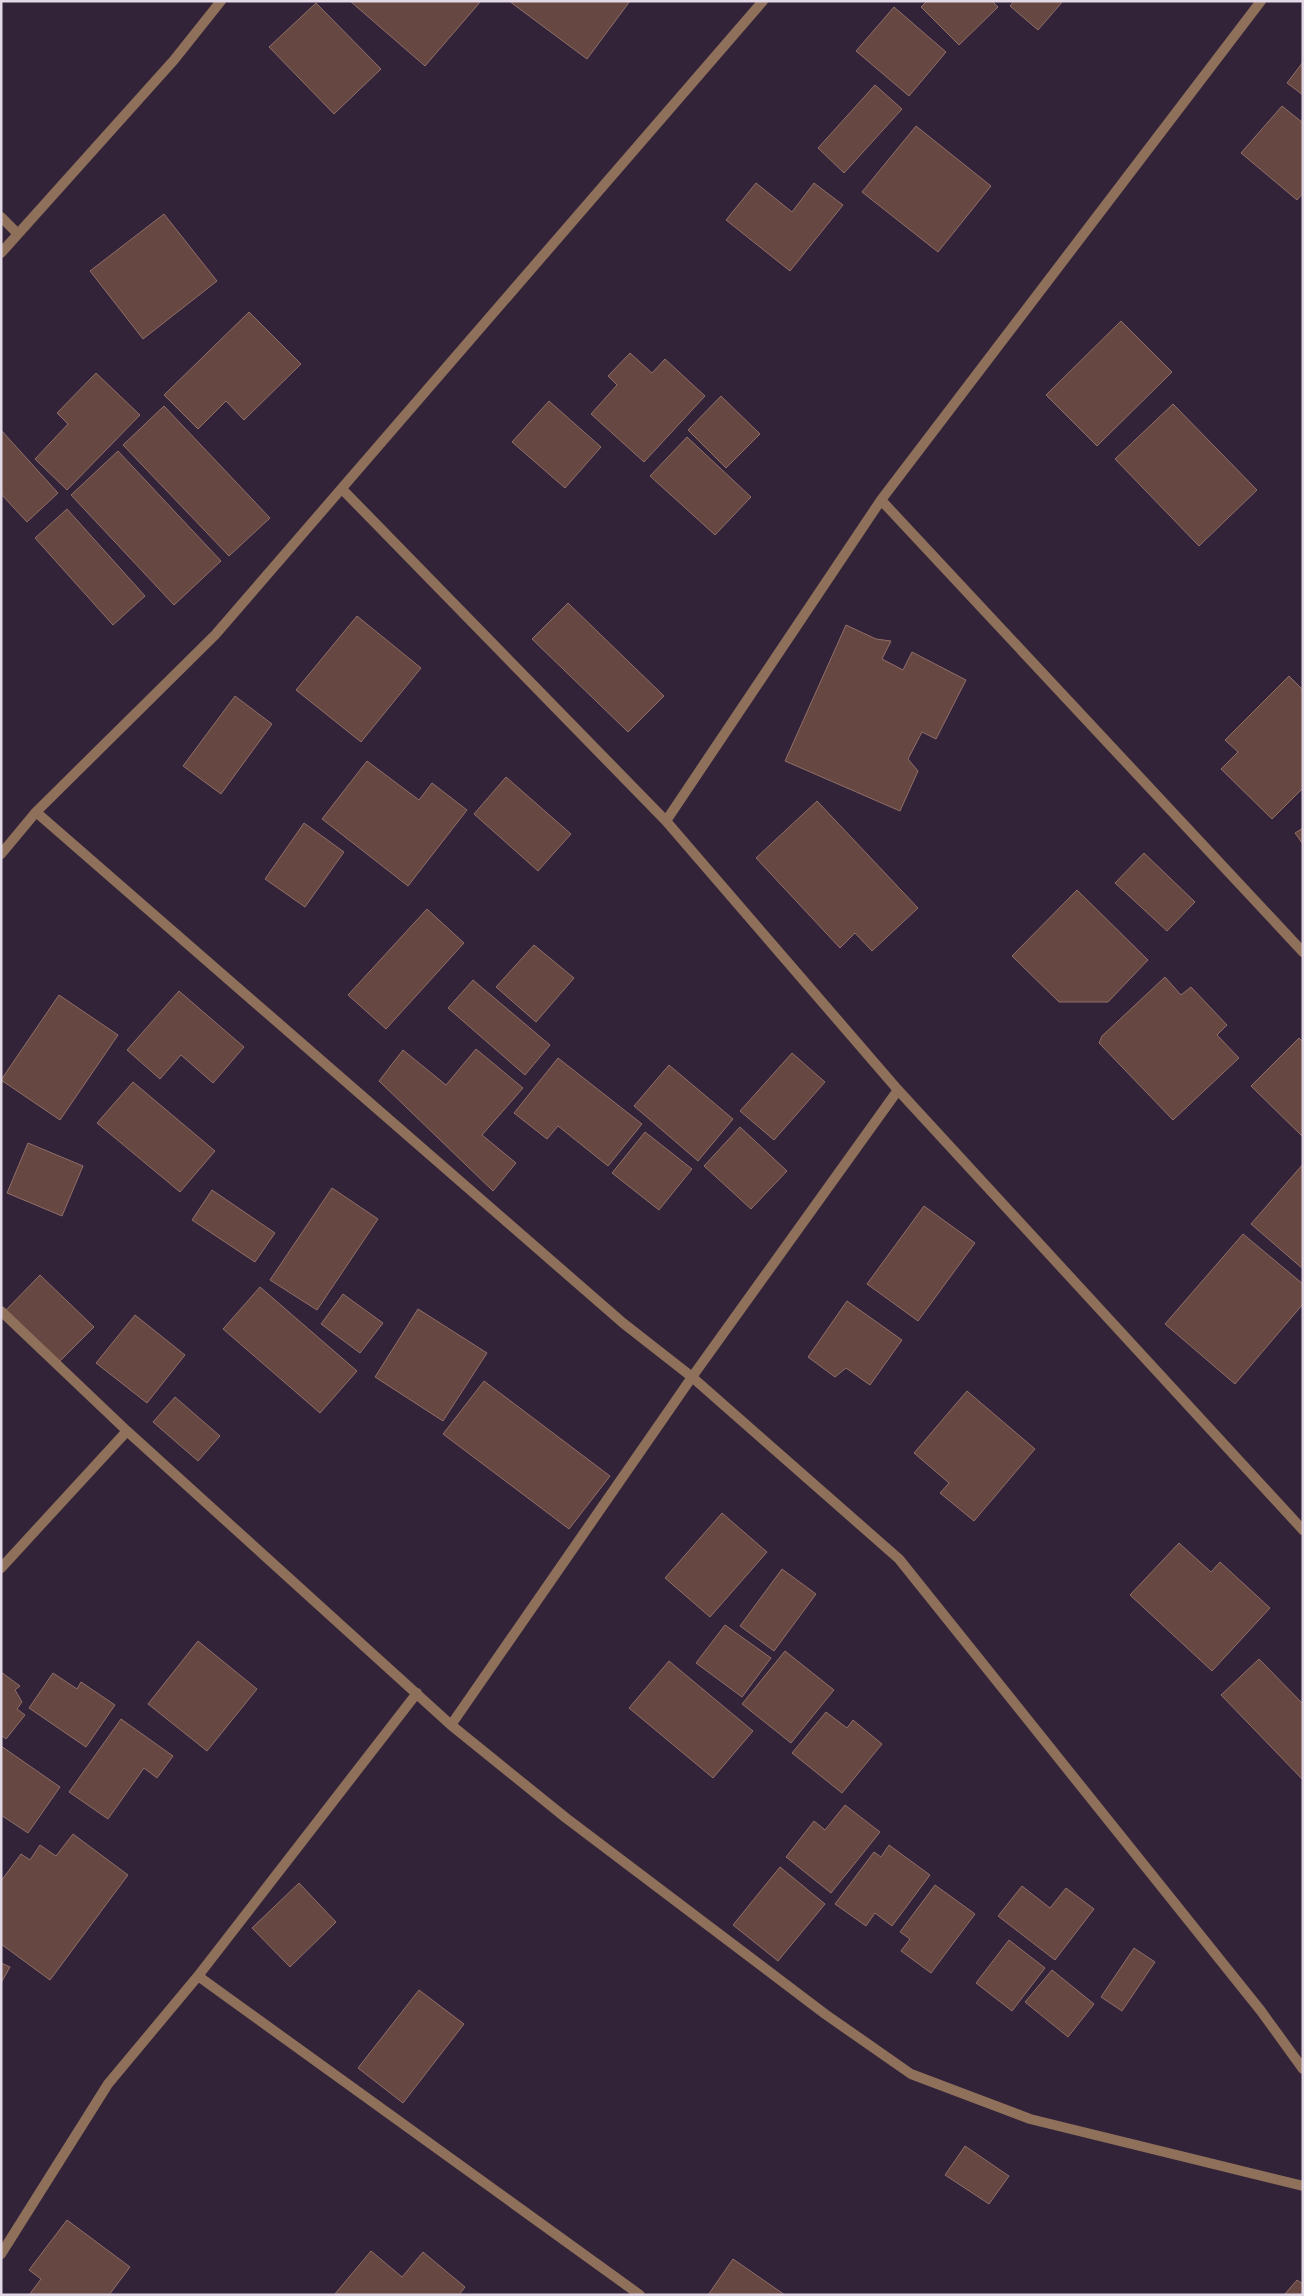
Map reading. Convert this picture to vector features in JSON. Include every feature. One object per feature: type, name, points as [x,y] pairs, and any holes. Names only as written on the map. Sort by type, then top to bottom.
[{"type":"street","points":[[1,253],[174,60],[221,1]]},
{"type":"street","points":[[1,854],[36,812],[215,635],[763,1]]},
{"type":"street","points":[[666,821],[881,500],[1261,1]]},
{"type":"street","points":[[1,217],[18,234]]},
{"type":"street","points":[[342,489],[666,821],[898,1090],[1303,1530]]},
{"type":"street","points":[[881,500],[1303,952]]},
{"type":"street","points":[[36,812],[623,1324],[692,1376],[899,1559],[1261,2011],[1303,2069]]},
{"type":"street","points":[[451,1725],[692,1376],[898,1090]]},
{"type":"street","points":[[1,1311],[127,1431],[451,1725],[581,1830],[825,2014],[911,2074],[1030,2119],[1303,2186]]},
{"type":"street","points":[[1,1568],[127,1431]]},
{"type":"street","points":[[1,2254],[108,2084],[198,1976],[417,1693]]},
{"type":"street","points":[[198,1976],[640,2295]]},
{"type":"building","points":[[350,1],[481,1],[425,66]]},
{"type":"building","points":[[509,1],[630,1],[587,59]]},
{"type":"building","points":[[927,1],[992,1],[998,7],[959,45],[921,7]]},
{"type":"building","points":[[1014,1],[1063,1],[1038,30],[1010,6]]},
{"type":"building","points":[[316,3],[381,69],[334,114],[269,47]]},
{"type":"building","points":[[894,7],[946,52],[909,96],[856,51]]},
{"type":"building","points":[[1303,62],[1303,95],[1287,83]]},
{"type":"building","points":[[875,85],[902,109],[844,173],[818,148]]},
{"type":"building","points":[[1282,106],[1303,123],[1303,193],[1297,200],[1241,153]]},
{"type":"building","points":[[916,126],[991,186],[938,252],[862,192]]},
{"type":"building","points":[[756,183],[792,212],[814,183],[843,205],[790,271],[726,220]]},
{"type":"building","points":[[164,214],[217,281],[143,339],[90,271]]},
{"type":"building","points":[[249,312],[301,364],[244,420],[226,401],[198,429],[164,395]]},
{"type":"building","points":[[1121,321],[1172,372],[1097,446],[1046,395]]},
{"type":"building","points":[[630,353],[652,373],[665,359],[705,396],[644,462],[591,414],[617,385],[608,376]]},
{"type":"building","points":[[96,373],[140,415],[67,490],[35,459],[68,424],[57,413]]},
{"type":"building","points":[[721,396],[760,434],[726,468],[688,430]]},
{"type":"building","points":[[549,401],[601,447],[565,488],[512,442]]},
{"type":"building","points":[[1173,404],[1257,490],[1199,546],[1115,459]]},
{"type":"building","points":[[164,406],[270,518],[229,556],[123,445]]},
{"type":"building","points":[[1,430],[58,493],[27,522],[1,494]]},
{"type":"building","points":[[687,437],[751,497],[715,535],[650,476]]},
{"type":"building","points":[[118,451],[221,561],[174,605],[71,495]]},
{"type":"building","points":[[67,509],[145,596],[113,625],[35,538]]},
{"type":"building","points":[[568,603],[664,696],[628,732],[532,639]]},
{"type":"building","points":[[357,616],[421,668],[361,742],[296,690]]},
{"type":"building","points":[[846,625],[876,639],[891,641],[882,659],[903,670],[912,652],[966,680],[936,739],[922,732],[908,759],[918,771],[900,811],[785,761]]},
{"type":"building","points":[[1289,676],[1303,690],[1303,788],[1272,819],[1221,769],[1238,752],[1225,740]]},
{"type":"building","points":[[235,696],[272,724],[221,794],[183,766]]},
{"type":"building","points":[[367,761],[419,800],[432,783],[467,810],[408,886],[322,819]]},
{"type":"building","points":[[506,777],[571,834],[538,871],[474,814]]},
{"type":"building","points":[[817,801],[918,908],[872,951],[855,933],[840,948],[756,858]]},
{"type":"building","points":[[304,823],[344,852],[305,907],[265,879]]},
{"type":"building","points":[[1303,828],[1303,844],[1295,833]]},
{"type":"building","points":[[1144,853],[1195,902],[1167,931],[1115,883]]},
{"type":"building","points":[[1077,890],[1148,960],[1108,1002],[1059,1002],[1012,956]]},
{"type":"building","points":[[427,909],[464,943],[386,1029],[348,995]]},
{"type":"building","points":[[534,945],[574,978],[536,1022],[496,987]]},
{"type":"building","points":[[1165,977],[1181,995],[1191,987],[1227,1025],[1217,1035],[1239,1058],[1173,1120],[1099,1043],[1102,1036]]},
{"type":"building","points":[[473,980],[550,1045],[525,1075],[448,1008]]},
{"type":"building","points":[[179,991],[244,1047],[213,1083],[181,1055],[160,1079],[127,1050]]},
{"type":"building","points":[[59,995],[118,1035],[60,1120],[1,1080]]},
{"type":"building","points":[[1299,1038],[1303,1042],[1303,1137],[1251,1086]]},
{"type":"building","points":[[476,1049],[523,1088],[482,1135],[516,1163],[493,1191],[379,1081],[403,1050],[446,1085]]},
{"type":"building","points":[[792,1053],[825,1082],[774,1140],[740,1111]]},
{"type":"building","points":[[558,1058],[642,1124],[608,1166],[558,1126],[547,1139],[514,1113]]},
{"type":"building","points":[[669,1065],[733,1119],[698,1161],[634,1106]]},
{"type":"building","points":[[133,1082],[215,1151],[180,1192],[97,1123]]},
{"type":"building","points":[[740,1127],[787,1171],[751,1209],[704,1166]]},
{"type":"building","points":[[645,1132],[692,1169],[659,1210],[612,1173]]},
{"type":"building","points":[[28,1143],[83,1166],[62,1216],[7,1193]]},
{"type":"building","points":[[1303,1164],[1303,1269],[1251,1224]]},
{"type":"building","points":[[332,1188],[378,1219],[317,1310],[270,1280]]},
{"type":"building","points":[[212,1190],[275,1233],[255,1262],[192,1220]]},
{"type":"building","points":[[924,1206],[975,1243],[918,1321],[867,1284]]},
{"type":"building","points":[[1243,1234],[1303,1284],[1303,1304],[1235,1384],[1165,1324]]},
{"type":"building","points":[[40,1275],[94,1327],[59,1362],[6,1310]]},
{"type":"building","points":[[260,1287],[357,1371],[320,1413],[223,1329]]},
{"type":"building","points":[[343,1294],[383,1323],[360,1353],[321,1324]]},
{"type":"building","points":[[847,1301],[902,1340],[870,1385],[846,1368],[835,1377],[808,1357]]},
{"type":"building","points":[[418,1309],[487,1353],[443,1421],[375,1377]]},
{"type":"building","points":[[135,1315],[185,1355],[147,1403],[96,1363]]},
{"type":"building","points":[[484,1381],[610,1476],[569,1529],[443,1434]]},
{"type":"building","points":[[967,1391],[1035,1449],[974,1521],[940,1493],[949,1483],[914,1453]]},
{"type":"building","points":[[175,1397],[220,1436],[198,1461],[153,1422]]},
{"type":"building","points":[[722,1513],[767,1552],[710,1617],[665,1578]]},
{"type":"building","points":[[1179,1543],[1211,1572],[1220,1562],[1270,1608],[1212,1671],[1130,1595]]},
{"type":"building","points":[[782,1569],[816,1594],[774,1651],[740,1626]]},
{"type":"building","points":[[725,1625],[771,1658],[742,1697],[696,1663]]},
{"type":"building","points":[[198,1641],[257,1689],[207,1751],[148,1704]]},
{"type":"building","points":[[785,1651],[834,1690],[791,1743],[742,1704]]},
{"type":"building","points":[[1259,1659],[1303,1704],[1303,1780],[1221,1695]]},
{"type":"building","points":[[669,1661],[753,1731],[713,1778],[629,1708]]},
{"type":"building","points":[[1,1672],[20,1686],[15,1690],[22,1702],[17,1709],[25,1715],[6,1739],[1,1735]]},
{"type":"building","points":[[53,1673],[77,1689],[81,1682],[115,1705],[86,1747],[29,1708]]},
{"type":"building","points":[[826,1712],[847,1728],[853,1720],[882,1744],[842,1793],[792,1753]]},
{"type":"building","points":[[121,1719],[173,1756],[157,1778],[144,1768],[108,1819],[69,1792]]},
{"type":"building","points":[[1,1746],[60,1787],[28,1833],[1,1815]]},
{"type":"building","points":[[845,1805],[880,1832],[831,1893],[786,1857],[814,1821],[825,1830]]},
{"type":"building","points":[[73,1834],[128,1875],[50,1980],[1,1944],[1,1881],[21,1854],[30,1860],[40,1845],[56,1856]]},
{"type":"building","points":[[889,1845],[930,1875],[892,1926],[875,1913],[866,1926],[835,1904],[874,1852],[881,1857]]},
{"type":"building","points":[[780,1867],[825,1904],[778,1961],[733,1925]]},
{"type":"building","points":[[299,1883],[336,1922],[290,1967],[252,1928]]},
{"type":"building","points":[[935,1885],[975,1914],[931,1973],[901,1951],[910,1939],[900,1932]]},
{"type":"building","points":[[1022,1886],[1050,1908],[1066,1888],[1094,1909],[1055,1960],[998,1916]]},
{"type":"building","points":[[1009,1940],[1045,1968],[1012,2011],[976,1983]]},
{"type":"building","points":[[1134,1948],[1155,1962],[1122,2011],[1101,1997]]},
{"type":"building","points":[[1,1963],[10,1967],[1,1983]]},
{"type":"building","points":[[1052,1970],[1094,2004],[1068,2037],[1025,2002]]},
{"type":"building","points":[[419,1990],[464,2024],[403,2103],[358,2068]]},
{"type":"building","points":[[965,2146],[1009,2176],[989,2204],[945,2175]]},
{"type":"building","points":[[67,2220],[130,2267],[109,2295],[29,2295],[41,2279],[29,2270]]},
{"type":"building","points":[[371,2251],[402,2277],[423,2252],[465,2287],[459,2295],[334,2295]]},
{"type":"building","points":[[733,2259],[785,2295],[708,2295]]},
{"type":"building","points":[[1297,2280],[1303,2284],[1303,2295],[1284,2295]]}]
